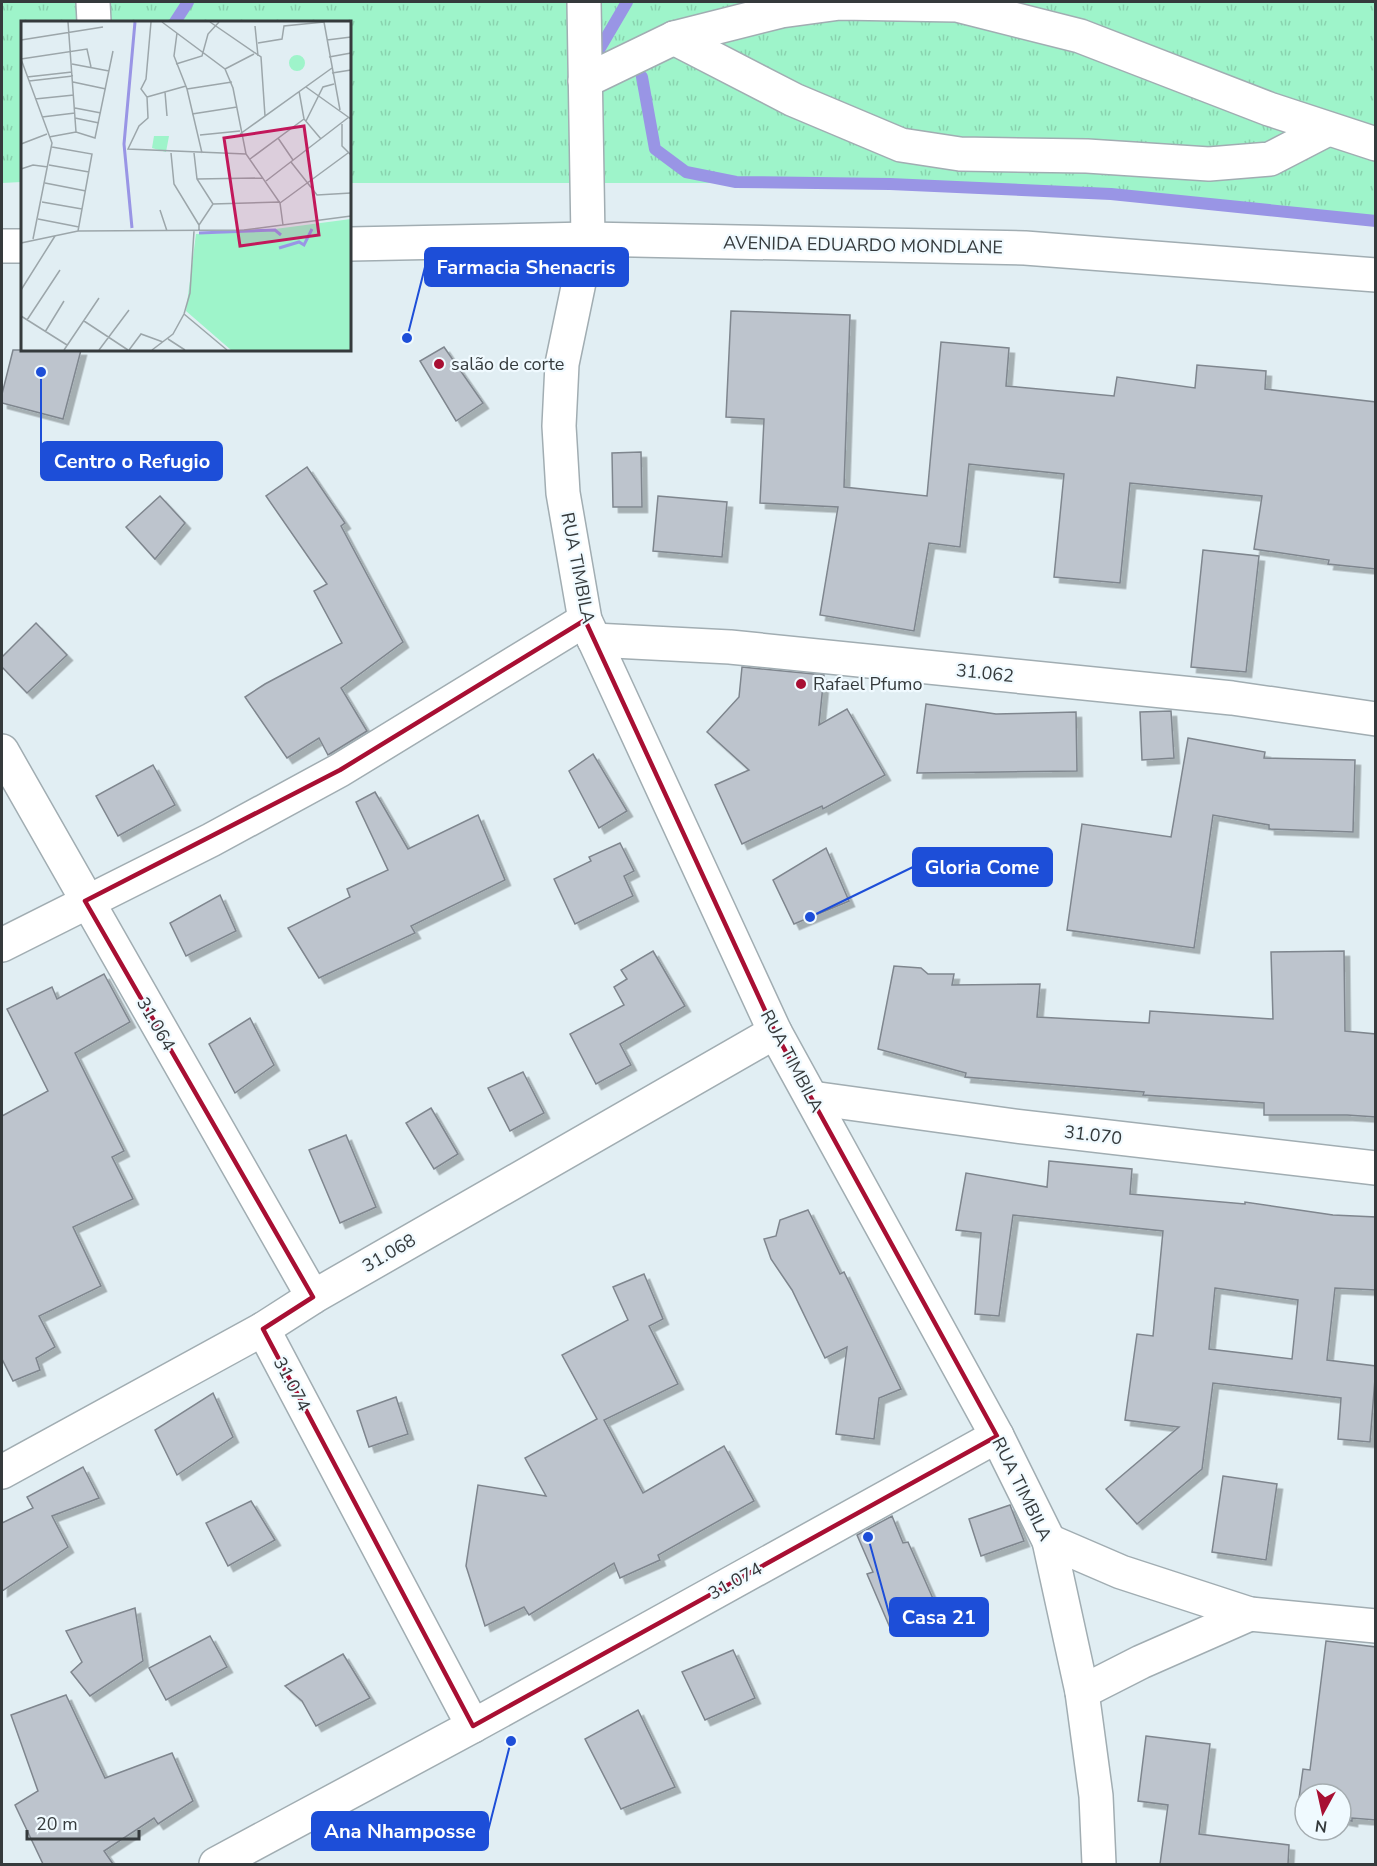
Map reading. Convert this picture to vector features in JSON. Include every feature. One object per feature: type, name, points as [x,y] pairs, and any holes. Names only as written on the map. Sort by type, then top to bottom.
[{"type":"street","points":[[93,2],[94,21]]},
{"type":"street","name":"RUA TIMBILA","points":[[584,2],[588,239],[562,364],[559,426],[563,493],[589,630],[775,1032],[997,1436],[1049,1541],[1082,1692],[1096,1797],[1099,1864]]},
{"type":"street","points":[[585,81],[674,38],[781,11],[840,3],[957,5],[1080,36],[1269,109],[1376,144]]},
{"type":"street","points":[[674,38],[794,100],[901,145],[960,153],[1087,156],[1209,164],[1270,159],[1328,129]]},
{"type":"street","name":"AVENIDA EDUARDO MONDLANE","points":[[351,243],[588,239],[1025,248],[1376,275]]},
{"type":"street","points":[[2,246],[21,246]]},
{"type":"street","points":[[2,945],[210,840],[589,630]]},
{"type":"street","name":"31.062","points":[[589,630],[729,647],[1232,698],[1376,719]]},
{"type":"street","name":"31.064","points":[[2,751],[313,1297]]},
{"type":"street","name":"31.068","points":[[2,1472],[263,1329],[313,1297],[775,1032]]},
{"type":"street","name":"31.070","points":[[812,1098],[1026,1127],[1376,1168]]},
{"type":"street","name":"31.074","points":[[263,1329],[473,1726]]},
{"type":"street","name":"31.074","points":[[216,1864],[473,1726],[997,1436]]},
{"type":"street","points":[[1049,1541],[1121,1572],[1250,1614],[1376,1626]]},
{"type":"street","points":[[1082,1692],[1142,1662],[1250,1614]]},
{"type":"highlighted area","points":[[585,620],[775,1032],[997,1436],[473,1726],[263,1329],[313,1297],[85,901],[340,770]]},
{"type":"green space","points":[[2,2],[1375,2],[1375,222],[1118,195],[798,183],[351,183],[351,21],[21,21],[21,182],[2,183]]},
{"type":"building","points":[[731,311],[850,315],[844,487],[927,496],[941,342],[1009,348],[1006,386],[1114,396],[1117,377],[1195,388],[1197,365],[1266,371],[1265,389],[1376,402],[1376,569],[1328,564],[1329,560],[1254,549],[1262,496],[1130,483],[1120,583],[1054,577],[1064,474],[969,464],[960,547],[929,543],[914,631],[820,615],[838,507],[760,503],[764,419],[726,417]]},
{"type":"building","points":[[444,347],[483,403],[456,421],[420,361]]},
{"type":"building","points":[[13,350],[81,351],[63,419],[2,403],[2,394]]},
{"type":"building","points":[[641,452],[642,507],[613,507],[612,453]]},
{"type":"building","points":[[307,467],[345,523],[341,526],[403,642],[341,688],[367,731],[328,755],[319,738],[287,758],[245,697],[342,643],[314,591],[327,584],[266,496]]},
{"type":"building","points":[[160,496],[185,523],[155,559],[126,527]]},
{"type":"building","points":[[658,496],[727,502],[722,557],[653,551]]},
{"type":"building","points":[[1203,550],[1259,556],[1246,672],[1191,667]]},
{"type":"building","points":[[36,623],[67,655],[27,693],[2,667],[2,657]]},
{"type":"building","points":[[742,667],[824,675],[819,725],[847,709],[885,775],[823,809],[822,806],[742,844],[715,785],[749,770],[707,732],[739,697]]},
{"type":"building","points":[[926,704],[996,714],[1076,712],[1077,771],[917,773]]},
{"type":"building","points":[[1171,711],[1174,758],[1142,760],[1140,712]]},
{"type":"building","points":[[1188,738],[1265,752],[1264,758],[1355,760],[1353,832],[1269,829],[1269,825],[1213,815],[1194,948],[1067,930],[1082,824],[1171,837]]},
{"type":"building","points":[[593,754],[627,811],[599,828],[569,771]]},
{"type":"building","points":[[153,765],[175,805],[118,836],[96,796]]},
{"type":"building","points":[[375,792],[408,849],[478,815],[505,880],[411,926],[415,933],[319,978],[288,928],[350,897],[347,889],[388,870],[356,802]]},
{"type":"building","points":[[620,843],[634,871],[624,876],[633,896],[575,924],[554,879],[591,861],[589,857]]},
{"type":"building","points":[[826,848],[849,901],[794,924],[773,880]]},
{"type":"building","points":[[220,895],[236,931],[186,956],[170,923]]},
{"type":"building","points":[[653,951],[685,1006],[620,1044],[631,1065],[596,1084],[570,1034],[624,1005],[614,987],[627,979],[621,970]]},
{"type":"building","points":[[1344,951],[1345,1031],[1376,1034],[1376,1117],[1264,1115],[1264,1103],[1143,1095],[1144,1092],[965,1077],[966,1073],[878,1049],[894,966],[921,968],[928,974],[954,974],[952,985],[1040,984],[1037,1017],[1149,1023],[1150,1011],[1273,1019],[1271,952]]},
{"type":"building","points":[[104,974],[130,1022],[75,1053],[124,1151],[112,1157],[133,1199],[73,1227],[101,1286],[39,1316],[55,1347],[36,1358],[40,1370],[13,1381],[2,1359],[2,1116],[48,1091],[7,1009],[52,987],[57,999]]},
{"type":"building","points":[[250,1018],[274,1065],[235,1093],[209,1044]]},
{"type":"building","points":[[523,1072],[544,1113],[510,1131],[488,1088]]},
{"type":"building","points":[[431,1108],[458,1154],[434,1169],[406,1123]]},
{"type":"building","points":[[346,1135],[376,1207],[340,1223],[309,1150]]},
{"type":"building","points":[[1049,1161],[1132,1169],[1130,1194],[1245,1204],[1245,1202],[1333,1215],[1376,1217],[1376,1290],[1335,1288],[1327,1360],[1376,1366],[1370,1442],[1338,1439],[1341,1398],[1213,1383],[1202,1469],[1137,1524],[1106,1489],[1179,1427],[1125,1420],[1137,1334],[1153,1336],[1163,1231],[1013,1215],[999,1316],[975,1314],[981,1233],[956,1230],[966,1173],[1047,1187]],"holes":[[[1215,1288],[1298,1300],[1292,1359],[1209,1349]]]},
{"type":"building","points":[[808,1210],[840,1274],[844,1272],[901,1389],[879,1398],[874,1439],[836,1434],[847,1347],[825,1358],[792,1290],[771,1259],[764,1239],[776,1236],[780,1220]]},
{"type":"building","points":[[644,1274],[663,1319],[649,1326],[678,1384],[604,1420],[643,1493],[724,1446],[754,1501],[658,1555],[660,1560],[620,1578],[614,1563],[529,1615],[524,1607],[485,1626],[466,1566],[478,1485],[546,1496],[525,1458],[597,1419],[562,1355],[628,1320],[613,1287]]},
{"type":"building","points":[[213,1393],[233,1437],[177,1475],[155,1430]]},
{"type":"building","points":[[396,1397],[408,1434],[369,1447],[357,1411]]},
{"type":"building","points":[[83,1467],[99,1498],[52,1516],[68,1547],[2,1591],[2,1523],[33,1508],[27,1497]]},
{"type":"building","points":[[1223,1476],[1277,1484],[1266,1560],[1212,1552]]},
{"type":"building","points":[[251,1501],[275,1540],[228,1566],[206,1523]]},
{"type":"building","points":[[1010,1505],[1024,1541],[981,1556],[969,1519]]},
{"type":"building","points":[[892,1516],[903,1543],[908,1542],[938,1610],[891,1630],[867,1574],[873,1572],[857,1535]]},
{"type":"building","points":[[135,1608],[143,1661],[90,1696],[71,1672],[82,1662],[66,1631]]},
{"type":"building","points":[[210,1636],[227,1667],[166,1700],[149,1668]]},
{"type":"building","points":[[1326,1641],[1376,1647],[1376,1820],[1353,1818],[1353,1782],[1301,1782],[1303,1769],[1310,1770]]},
{"type":"building","points":[[733,1650],[755,1698],[705,1720],[682,1672]]},
{"type":"building","points":[[343,1654],[370,1698],[316,1726],[302,1701],[285,1686]]},
{"type":"building","points":[[66,1695],[105,1778],[172,1753],[193,1801],[158,1824],[154,1818],[104,1851],[113,1864],[43,1864],[15,1805],[38,1791],[11,1715]]},
{"type":"building","points":[[638,1710],[675,1787],[621,1809],[585,1739]]},
{"type":"building","points":[[1146,1736],[1210,1744],[1199,1834],[1289,1845],[1288,1864],[1160,1864],[1168,1805],[1138,1801]]},
{"type":"waterway","points":[[176,21],[188,2]]},
{"type":"waterway","points":[[593,60],[627,2]]},
{"type":"waterway","points":[[642,77],[655,149],[686,172],[736,182],[890,184],[1111,194],[1376,221]]},
{"type":"place","name":"Farmacia Shenacris","points":[[407,338]]},
{"type":"place","name":"salão de corte","points":[[439,364]]},
{"type":"place","name":"Centro o Refugio","points":[[41,372]]},
{"type":"place","name":"Rafael Pfumo","points":[[801,684]]},
{"type":"place","name":"Gloria Come","points":[[810,917]]},
{"type":"place","name":"Casa 21","points":[[868,1537]]},
{"type":"place","name":"Ana Nhamposse","points":[[511,1741]]}]
